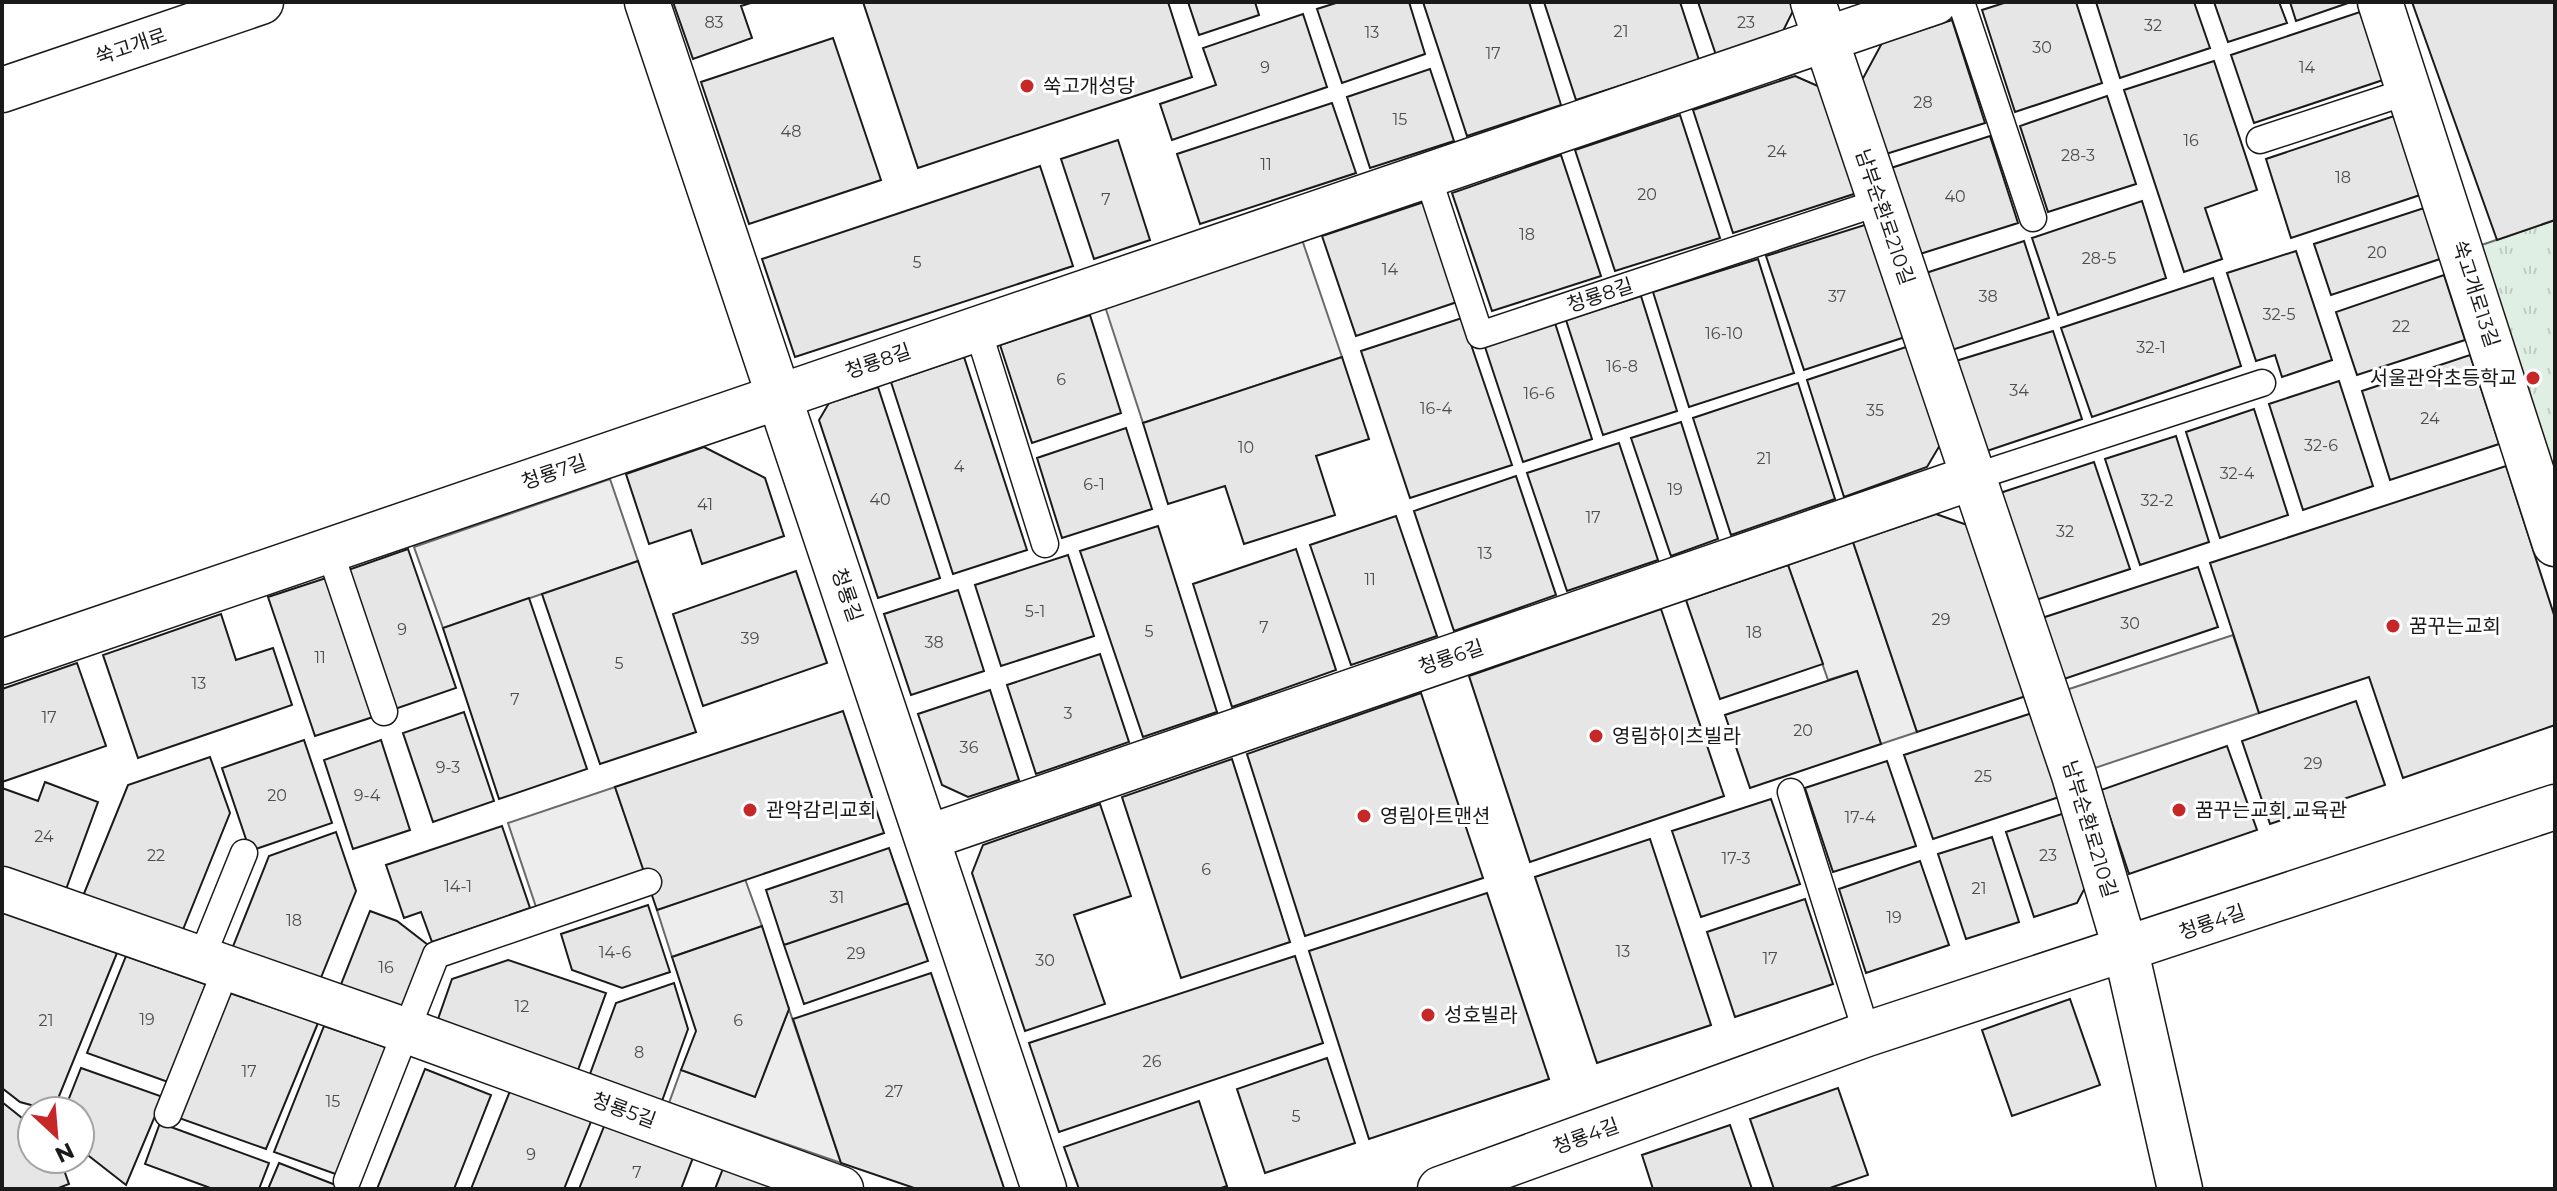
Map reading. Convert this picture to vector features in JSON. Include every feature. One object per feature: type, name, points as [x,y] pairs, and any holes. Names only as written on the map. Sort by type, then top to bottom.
[{"type":"street","name":"쑥고개로","points":[[2,90],[261,2]]},
{"type":"street","name":"청룡길","points":[[647,2],[929,837],[1044,1189]]},
{"type":"street","name":"청룡8길","points":[[779,395],[1427,174],[1819,20],[1935,2]]},
{"type":"street","name":"쑥고개로13길","points":[[2380,2],[2555,544]]},
{"type":"street","name":"남부순환로210길","points":[[1819,20],[2070,762],[2126,951],[2180,1189]]},
{"type":"street","name":"청룡7길","points":[[2,662],[779,395]]},
{"type":"street","name":"청룡6길","points":[[929,837],[1974,477]]},
{"type":"street","name":"청룡4길","points":[[1440,1189],[1867,1034],[2555,807]]},
{"type":"street","name":"청룡5길","points":[[2,889],[407,1031],[841,1189]]},
{"type":"lane","points":[[1961,2],[2033,218]]},
{"type":"lane","points":[[2260,140],[2409,91]]},
{"type":"lane","name":"청룡8길","points":[[1427,174],[1480,335],[1880,202]]},
{"type":"lane","points":[[977,327],[1045,544]]},
{"type":"lane","points":[[1974,477],[2262,383]]},
{"type":"lane","points":[[329,549],[384,712]]},
{"type":"lane","points":[[1791,792],[1867,1034]]},
{"type":"lane","points":[[168,1114],[244,853]]},
{"type":"lane","points":[[347,1181],[436,955],[648,882]]},
{"type":"green space","points":[[2555,220],[2555,522],[2464,251]]},
{"type":"shaded area","points":[[1295,219],[1342,357],[1143,423],[1098,285]]},
{"type":"shaded area","points":[[610,479],[638,561],[443,628],[414,547]]},
{"type":"shaded area","points":[[1853,542],[1917,732],[1881,744],[1857,671],[1828,680],[1788,565]]},
{"type":"shaded area","points":[[2233,635],[2259,713],[2074,775],[2048,696]]},
{"type":"shaded area","points":[[615,787],[648,882],[540,919],[508,823]]},
{"type":"shaded area","points":[[745,879],[762,926],[672,957],[657,910]]},
{"type":"shaded area","points":[[789,1009],[841,1163],[669,1103],[681,1070],[755,1096]]},
{"type":"building","points":[[673,2],[754,2],[741,6],[752,38],[693,59]]},
{"type":"building","name":"쑥고개성당","points":[[863,2],[1168,2],[1192,77],[918,168]]},
{"type":"building","points":[[1188,2],[1255,2],[1259,15],[1199,35]]},
{"type":"building","points":[[1339,2],[1409,2],[1425,54],[1342,83],[1317,9]]},
{"type":"building","points":[[1423,2],[1529,2],[1561,105],[1467,136]]},
{"type":"building","points":[[1544,2],[1680,2],[1699,60],[1576,100]]},
{"type":"building","points":[[1698,2],[1790,2],[1793,11],[1782,33],[1716,55]]},
{"type":"building","points":[[2007,2],[2076,2],[2102,83],[2015,112],[1982,10]]},
{"type":"building","points":[[2096,2],[2194,2],[2210,48],[2120,78]]},
{"type":"building","points":[[2214,2],[2279,2],[2287,23],[2228,42]]},
{"type":"building","points":[[2290,2],[2351,2],[2296,21]]},
{"type":"building","points":[[2412,2],[2555,2],[2555,220],[2497,240]]},
{"type":"building","points":[[2360,12],[2383,80],[2254,123],[2231,55]]},
{"type":"building","points":[[1303,14],[1327,87],[1172,140],[1160,104],[1216,85],[1203,48]]},
{"type":"building","points":[[1952,20],[1985,123],[1886,154],[1861,82],[1882,43]]},
{"type":"building","points":[[833,38],[881,180],[749,224],[701,82]]},
{"type":"building","points":[[2214,61],[2257,190],[2205,208],[2222,259],[2184,272],[2124,90]]},
{"type":"building","points":[[1430,69],[1454,141],[1370,168],[1347,97]]},
{"type":"building","points":[[1795,76],[1827,90],[1860,192],[1733,233],[1693,110]]},
{"type":"building","points":[[2107,96],[2136,184],[2048,212],[2020,126]]},
{"type":"building","points":[[1332,103],[1356,173],[1200,224],[1177,154]]},
{"type":"building","points":[[1680,115],[1720,238],[1615,271],[1575,150]]},
{"type":"building","points":[[2394,116],[2420,195],[2291,238],[2266,159]]},
{"type":"building","points":[[1990,136],[2018,223],[1920,254],[1891,168]]},
{"type":"building","points":[[1118,140],[1150,240],[1094,259],[1061,159]]},
{"type":"building","points":[[1561,155],[1601,276],[1492,311],[1452,193]]},
{"type":"building","points":[[1040,166],[1073,266],[795,357],[762,259]]},
{"type":"building","points":[[2142,201],[2166,278],[2058,315],[2032,238]]},
{"type":"building","points":[[1424,202],[1457,302],[1356,336],[1322,236]]},
{"type":"building","points":[[2424,208],[2440,259],[2331,295],[2314,244]]},
{"type":"building","points":[[1871,223],[1908,336],[1804,370],[1766,256]]},
{"type":"building","points":[[2024,241],[2049,318],[1952,350],[1926,273]]},
{"type":"building","points":[[2296,251],[2332,360],[2282,377],[2275,355],[2256,361],[2227,273]]},
{"type":"building","points":[[1758,259],[1794,373],[1689,407],[1653,292]]},
{"type":"building","points":[[2444,275],[2465,340],[2357,375],[2336,312]]},
{"type":"building","points":[[2213,278],[2241,366],[2092,417],[2061,328]]},
{"type":"building","points":[[1641,296],[1677,411],[1603,435],[1566,320]]},
{"type":"building","points":[[1090,315],[1121,413],[1032,443],[1000,345]]},
{"type":"building","points":[[1462,318],[1512,465],[1410,498],[1361,351]]},
{"type":"building","points":[[1555,323],[1592,439],[1523,462],[1485,347]]},
{"type":"building","points":[[2053,331],[2082,419],[1987,451],[1956,361]]},
{"type":"building","points":[[1912,345],[1943,440],[1927,467],[1844,497],[1807,380]]},
{"type":"building","points":[[2470,355],[2499,444],[2390,480],[2362,391]]},
{"type":"building","points":[[964,357],[1027,550],[953,574],[891,382]]},
{"type":"building","points":[[1342,357],[1369,439],[1316,456],[1335,515],[1244,544],[1225,486],[1168,504],[1143,423]]},
{"type":"building","points":[[2339,381],[2373,486],[2303,510],[2269,404]]},
{"type":"building","points":[[1798,383],[1835,499],[1731,535],[1693,418]]},
{"type":"building","points":[[878,387],[940,578],[878,598],[819,420],[829,403]]},
{"type":"building","points":[[2254,409],[2288,515],[2220,538],[2186,432]]},
{"type":"building","points":[[1681,422],[1718,539],[1671,556],[1631,438]]},
{"type":"building","points":[[1126,428],[1152,509],[1062,538],[1037,458]]},
{"type":"building","points":[[2176,436],[2209,542],[2140,565],[2105,459]]},
{"type":"building","points":[[1619,443],[1658,560],[1567,591],[1527,473]]},
{"type":"building","points":[[704,447],[765,478],[784,536],[702,564],[691,530],[649,544],[626,474]]},
{"type":"building","points":[[2094,462],[2130,569],[2036,600],[2000,493]]},
{"type":"building","name":"꿈꾸는교회","points":[[2506,466],[2555,618],[2555,725],[2403,778],[2369,677],[2259,713],[2210,563]]},
{"type":"building","points":[[1516,476],[1556,595],[1454,631],[1414,511]]},
{"type":"building","points":[[1936,514],[1973,527],[2029,695],[1917,732],[1853,542]]},
{"type":"building","points":[[1396,516],[1437,636],[1351,665],[1310,545]]},
{"type":"building","points":[[1158,526],[1217,712],[1143,737],[1080,551]]},
{"type":"building","points":[[408,549],[456,688],[395,709],[348,570]]},
{"type":"building","points":[[1296,549],[1336,670],[1232,707],[1193,584]]},
{"type":"building","points":[[1068,555],[1094,636],[1001,666],[975,585]]},
{"type":"building","points":[[638,561],[696,732],[600,764],[542,594]]},
{"type":"building","points":[[1788,565],[1823,664],[1720,699],[1686,600]]},
{"type":"building","points":[[2198,567],[2218,627],[2064,679],[2042,618]]},
{"type":"building","points":[[796,571],[827,663],[703,706],[673,614]]},
{"type":"building","points":[[326,578],[373,717],[315,736],[268,597]]},
{"type":"building","points":[[958,590],[984,671],[911,695],[884,614]]},
{"type":"building","points":[[529,598],[587,769],[499,799],[443,628]]},
{"type":"building","name":"영림하이츠빌라","points":[[1661,609],[1724,796],[1530,862],[1469,676]]},
{"type":"building","points":[[221,614],[236,660],[273,648],[292,705],[138,758],[103,655]]},
{"type":"building","points":[[1100,654],[1129,742],[1036,774],[1007,685]]},
{"type":"building","points":[[77,663],[106,746],[2,782],[2,689]]},
{"type":"building","points":[[1857,671],[1881,744],[1750,788],[1725,715]]},
{"type":"building","points":[[990,690],[1019,780],[968,797],[942,785],[918,714]]},
{"type":"building","name":"영림아트맨션","points":[[1421,693],[1483,878],[1305,936],[1247,754]]},
{"type":"building","points":[[2356,701],[2385,785],[2270,824],[2242,741]]},
{"type":"building","name":"관악감리교회","points":[[843,711],[884,833],[657,910],[615,787]]},
{"type":"building","points":[[464,712],[494,801],[433,822],[403,733]]},
{"type":"building","points":[[2035,712],[2062,796],[1933,839],[1904,755]]},
{"type":"building","points":[[304,740],[332,823],[250,851],[222,768]]},
{"type":"building","points":[[381,740],[410,830],[353,849],[324,760]]},
{"type":"building","name":"꿈꾸는교회 교육관","points":[[2227,746],[2257,830],[2129,874],[2101,790]]},
{"type":"building","points":[[210,757],[230,813],[182,932],[83,896],[128,785]]},
{"type":"building","points":[[1232,759],[1290,942],[1181,978],[1122,797]]},
{"type":"building","points":[[1887,761],[1916,846],[1833,872],[1805,788]]},
{"type":"building","points":[[45,782],[98,802],[65,892],[2,869],[2,788],[38,801]]},
{"type":"building","points":[[1771,799],[1800,884],[1701,917],[1672,831]]},
{"type":"building","points":[[1100,804],[1131,896],[1074,915],[1105,1004],[1025,1031],[972,873],[983,845]]},
{"type":"building","points":[[2068,812],[2090,878],[2077,903],[2034,917],[2006,832]]},
{"type":"building","points":[[502,826],[530,908],[432,942],[421,912],[404,918],[386,865]]},
{"type":"building","points":[[336,832],[356,891],[320,980],[232,949],[269,856]]},
{"type":"building","points":[[1992,837],[2019,922],[1966,939],[1938,854]]},
{"type":"building","points":[[1650,839],[1711,1025],[1597,1063],[1535,877]]},
{"type":"building","points":[[889,848],[908,903],[784,945],[766,890]]},
{"type":"building","points":[[1920,861],[1949,945],[1866,973],[1839,889]]},
{"type":"building","name":"성호빌라","points":[[1487,893],[1549,1079],[1369,1139],[1309,951]]},
{"type":"building","points":[[1805,899],[1833,984],[1735,1017],[1707,932]]},
{"type":"building","points":[[908,903],[928,961],[804,1004],[784,945]]},
{"type":"building","points":[[648,905],[670,972],[622,988],[572,970],[561,934]]},
{"type":"building","points":[[370,911],[397,921],[432,948],[407,1011],[340,987]]},
{"type":"building","points":[[2,912],[117,953],[59,1095],[16,1095],[16,1099],[2,1088]]},
{"type":"building","points":[[762,926],[789,1009],[755,1097],[681,1070],[696,1031],[672,957]]},
{"type":"building","points":[[126,956],[208,985],[168,1082],[87,1053]]},
{"type":"building","points":[[1295,956],[1323,1043],[1059,1132],[1029,1043]]},
{"type":"building","points":[[508,960],[606,993],[578,1070],[438,1019],[452,979]]},
{"type":"building","points":[[931,973],[1002,1189],[917,1189],[841,1163],[793,1019]]},
{"type":"building","points":[[674,983],[688,1029],[662,1101],[590,1074],[616,1003]]},
{"type":"building","points":[[230,993],[318,1023],[266,1149],[179,1118]]},
{"type":"building","points":[[2070,999],[2100,1085],[2012,1116],[1982,1030]]},
{"type":"building","points":[[324,1026],[391,1049],[341,1176],[274,1152]]},
{"type":"building","points":[[1327,1058],[1355,1143],[1265,1173],[1237,1089]]},
{"type":"building","points":[[81,1068],[163,1097],[126,1185],[96,1162],[96,1095],[70,1095]]},
{"type":"building","points":[[425,1069],[491,1095],[454,1189],[377,1189]]},
{"type":"building","points":[[1838,1088],[1868,1175],[1827,1189],[1774,1189],[1750,1119]]},
{"type":"building","points":[[510,1091],[592,1119],[564,1189],[471,1189]]},
{"type":"building","points":[[1199,1101],[1227,1186],[1218,1189],[1079,1189],[1064,1147]]},
{"type":"building","points":[[2,1102],[16,1113],[16,1175],[66,1175],[69,1184],[56,1189],[2,1189]]},
{"type":"building","points":[[160,1123],[269,1163],[259,1189],[213,1189],[145,1164]]},
{"type":"building","points":[[605,1124],[694,1155],[681,1189],[579,1189]]},
{"type":"building","points":[[1730,1125],[1752,1189],[1653,1189],[1642,1155]]},
{"type":"building","points":[[279,1163],[346,1189],[268,1189]]},
{"type":"building","points":[[724,1166],[791,1189],[715,1189]]},
{"type":"place","name":"쑥고개성당","points":[[1027,86]]},
{"type":"place","name":"서울관악초등학교","points":[[2533,378]]},
{"type":"place","name":"꿈꾸는교회","points":[[2393,626]]},
{"type":"place","name":"영림하이츠빌라","points":[[1596,736]]},
{"type":"place","name":"관악감리교회","points":[[750,810]]},
{"type":"place","name":"꿈꾸는교회 교육관","points":[[2179,810]]},
{"type":"place","name":"영림아트맨션","points":[[1364,816]]},
{"type":"place","name":"성호빌라","points":[[1428,1015]]}]
